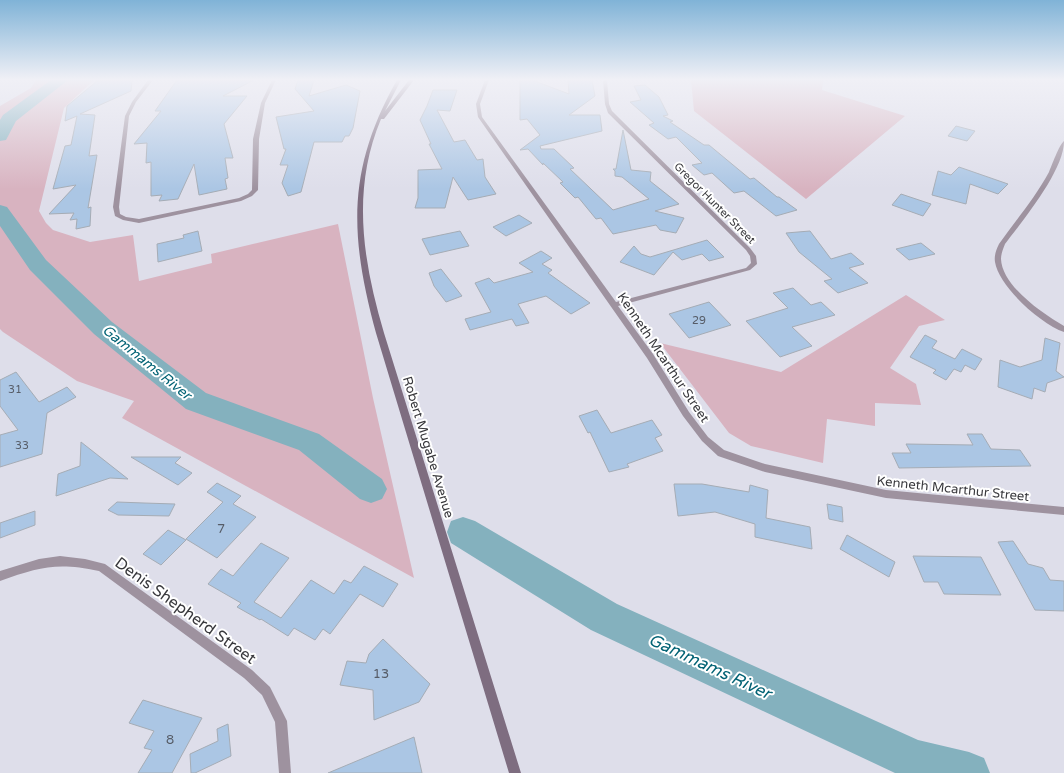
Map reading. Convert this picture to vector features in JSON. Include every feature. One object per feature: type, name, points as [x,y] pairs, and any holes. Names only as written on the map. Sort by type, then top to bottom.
[{"type":"main road","name":"Robert Mugabe Avenue","points":[[379,116],[365,161],[360,194],[359,214],[364,268],[380,333],[515,773]]},
{"type":"main road","name":"Robert Mugabe Avenue","points":[[376,124],[382,116]]},
{"type":"street","points":[[127,116],[116,207],[117,215],[125,219],[139,221],[241,199],[250,195],[255,190],[256,139],[260,116]]},
{"type":"street","name":"Kenneth Mcarthur Street","points":[[480,116],[650,356],[686,414],[705,439],[722,453],[765,468],[886,494],[1064,511]]},
{"type":"street","name":"Gregor Hunter Street","points":[[614,116],[748,249],[754,256],[754,264],[748,269],[614,304]]},
{"type":"street","points":[[1064,143],[1058,160],[1040,194],[1002,244],[998,253],[998,262],[1002,274],[1016,292],[1033,308],[1064,329]]},
{"type":"street","name":"Denis Shepherd Street","points":[[0,576],[40,562],[62,560],[101,567],[248,674],[266,691],[281,721],[285,773]]},
{"type":"shaded area","points":[[0,116],[62,116],[39,211],[46,223],[53,230],[90,242],[133,235],[139,281],[212,263],[211,254],[338,224],[373,398],[414,578],[122,418],[134,401],[77,381],[0,329]]},
{"type":"shaded area","points":[[700,116],[905,116],[806,199]]},
{"type":"shaded area","points":[[906,295],[945,320],[919,326],[890,368],[916,384],[921,405],[875,403],[875,426],[827,419],[823,463],[751,446],[729,433],[660,343],[781,372]]},
{"type":"building","points":[[66,116],[77,116],[65,121]]},
{"type":"building","points":[[77,116],[95,116],[89,156],[97,155],[88,208],[91,207],[90,226],[76,229],[77,219],[70,220],[74,213],[49,214],[76,185],[53,189],[65,146],[71,145]]},
{"type":"building","points":[[157,116],[231,116],[224,124],[233,158],[225,158],[228,178],[225,179],[227,189],[199,195],[194,164],[178,199],[159,201],[162,195],[151,196],[151,162],[146,163],[147,143],[134,144]]},
{"type":"building","points":[[355,116],[353,128],[349,136],[345,136],[342,142],[314,142],[301,192],[288,196],[282,183],[288,165],[280,165],[286,149],[284,149],[276,117]]},
{"type":"building","points":[[422,116],[440,116],[454,142],[465,140],[477,160],[483,159],[485,177],[496,194],[468,200],[453,177],[445,208],[415,208],[418,198],[418,170],[442,169],[429,144],[431,144],[420,120]]},
{"type":"building","points":[[520,116],[600,116],[602,131],[540,146],[541,149],[554,149],[574,168],[570,169],[613,210],[649,199],[622,177],[615,176],[615,171],[613,169],[616,169],[623,130],[631,170],[651,172],[650,181],[679,204],[655,211],[684,218],[676,233],[660,230],[656,225],[613,234],[601,218],[596,219],[578,197],[575,198],[560,183],[563,182],[543,163],[543,165],[528,149],[520,150],[540,135],[527,119],[520,120]]},
{"type":"building","points":[[646,116],[663,116],[673,121],[670,122],[704,145],[709,145],[750,179],[754,178],[777,197],[797,210],[776,216],[744,191],[734,193],[712,173],[704,175],[692,165],[702,163],[676,137],[668,139],[649,125],[654,123]]},
{"type":"building","points":[[956,126],[975,131],[967,141],[948,136]]},
{"type":"building","points":[[959,167],[1008,184],[998,194],[970,184],[966,204],[932,195],[938,171],[951,175]]},
{"type":"building","points":[[901,194],[931,204],[923,216],[892,205]]},
{"type":"building","points":[[519,215],[532,223],[506,236],[493,227]]},
{"type":"building","points":[[198,231],[202,251],[158,262],[157,244],[184,238],[183,235]]},
{"type":"building","points":[[460,231],[469,246],[430,255],[422,239]]},
{"type":"building","points":[[810,231],[831,259],[851,253],[864,264],[849,268],[868,283],[838,293],[824,281],[832,279],[799,252],[786,233]]},
{"type":"building","points":[[707,240],[724,257],[709,261],[702,254],[682,260],[673,252],[654,275],[620,262],[634,246],[641,254],[650,257]]},
{"type":"building","points":[[921,243],[935,254],[909,260],[896,249]]},
{"type":"building","points":[[541,251],[552,258],[542,264],[552,270],[548,273],[590,303],[571,314],[546,296],[518,304],[529,323],[516,326],[512,319],[470,330],[465,319],[491,312],[475,283],[489,278],[494,283],[533,272],[519,263]]},
{"type":"building","points":[[441,269],[462,296],[446,302],[434,286],[429,273]]},
{"type":"building","points":[[793,288],[811,305],[821,302],[835,315],[792,327],[812,346],[780,357],[746,321],[788,308],[773,293]]},
{"type":"building","points":[[709,302],[731,325],[689,338],[669,314]]},
{"type":"building","points":[[925,335],[937,341],[932,348],[955,359],[962,349],[982,359],[975,370],[965,365],[961,372],[954,369],[946,380],[933,373],[936,370],[910,357]]},
{"type":"building","points":[[1045,338],[1060,343],[1056,371],[1064,377],[1047,383],[1045,392],[1034,388],[1032,399],[998,387],[1000,360],[1020,367],[1042,360]]},
{"type":"building","points":[[16,372],[39,402],[67,387],[76,397],[47,413],[42,454],[0,467],[0,435],[18,430],[0,406],[0,380]]},
{"type":"building","points":[[597,410],[611,433],[652,420],[662,435],[655,438],[663,451],[627,464],[629,467],[609,472],[590,432],[588,433],[579,416]]},
{"type":"building","points":[[967,434],[982,434],[991,449],[1020,450],[1031,466],[899,468],[892,453],[911,453],[906,444],[973,445]]},
{"type":"building","points":[[81,442],[128,479],[110,478],[56,496],[58,474],[80,466]]},
{"type":"building","points":[[131,457],[181,457],[175,463],[192,473],[178,485]]},
{"type":"building","points":[[217,483],[241,496],[233,504],[256,517],[217,558],[186,539],[223,502],[207,492]]},
{"type":"building","points":[[674,484],[702,484],[749,492],[750,485],[768,490],[766,518],[810,527],[812,549],[755,537],[755,524],[715,512],[678,516]]},
{"type":"building","points":[[117,502],[175,504],[169,516],[118,515],[108,510]]},
{"type":"building","points":[[827,504],[842,507],[843,522],[829,519]]},
{"type":"building","points":[[35,511],[35,525],[0,538],[0,523]]},
{"type":"building","points":[[168,530],[186,540],[161,565],[143,554]]},
{"type":"building","points":[[847,535],[895,562],[889,577],[840,549]]},
{"type":"building","points":[[1013,541],[1028,564],[1043,568],[1050,580],[1064,581],[1064,611],[1035,610],[998,542]]},
{"type":"building","points":[[261,543],[289,558],[254,602],[281,618],[311,580],[334,594],[344,580],[351,583],[364,566],[398,584],[383,607],[360,594],[330,634],[323,629],[315,640],[294,628],[288,636],[261,619],[260,620],[237,607],[241,603],[208,584],[221,569],[233,576]]},
{"type":"building","points":[[913,556],[981,557],[1001,595],[944,594],[938,582],[924,582]]},
{"type":"building","points":[[383,639],[430,684],[419,702],[374,720],[373,690],[340,685],[347,661],[366,663],[369,654]]},
{"type":"building","points":[[143,700],[202,718],[172,773],[138,773],[152,750],[144,748],[154,731],[129,723]]},
{"type":"building","points":[[228,724],[231,756],[195,773],[191,773],[190,754],[218,741],[217,729]]},
{"type":"building","points":[[414,737],[422,773],[328,773]]},
{"type":"waterway","name":"Gammams River","points":[[0,136],[9,118],[12,116]]},
{"type":"waterway","name":"Gammams River","points":[[0,211],[38,265],[103,328],[196,401],[309,442],[371,489]]},
{"type":"waterway","name":"Gammams River","points":[[463,532],[604,617],[916,761],[969,773]]}]
